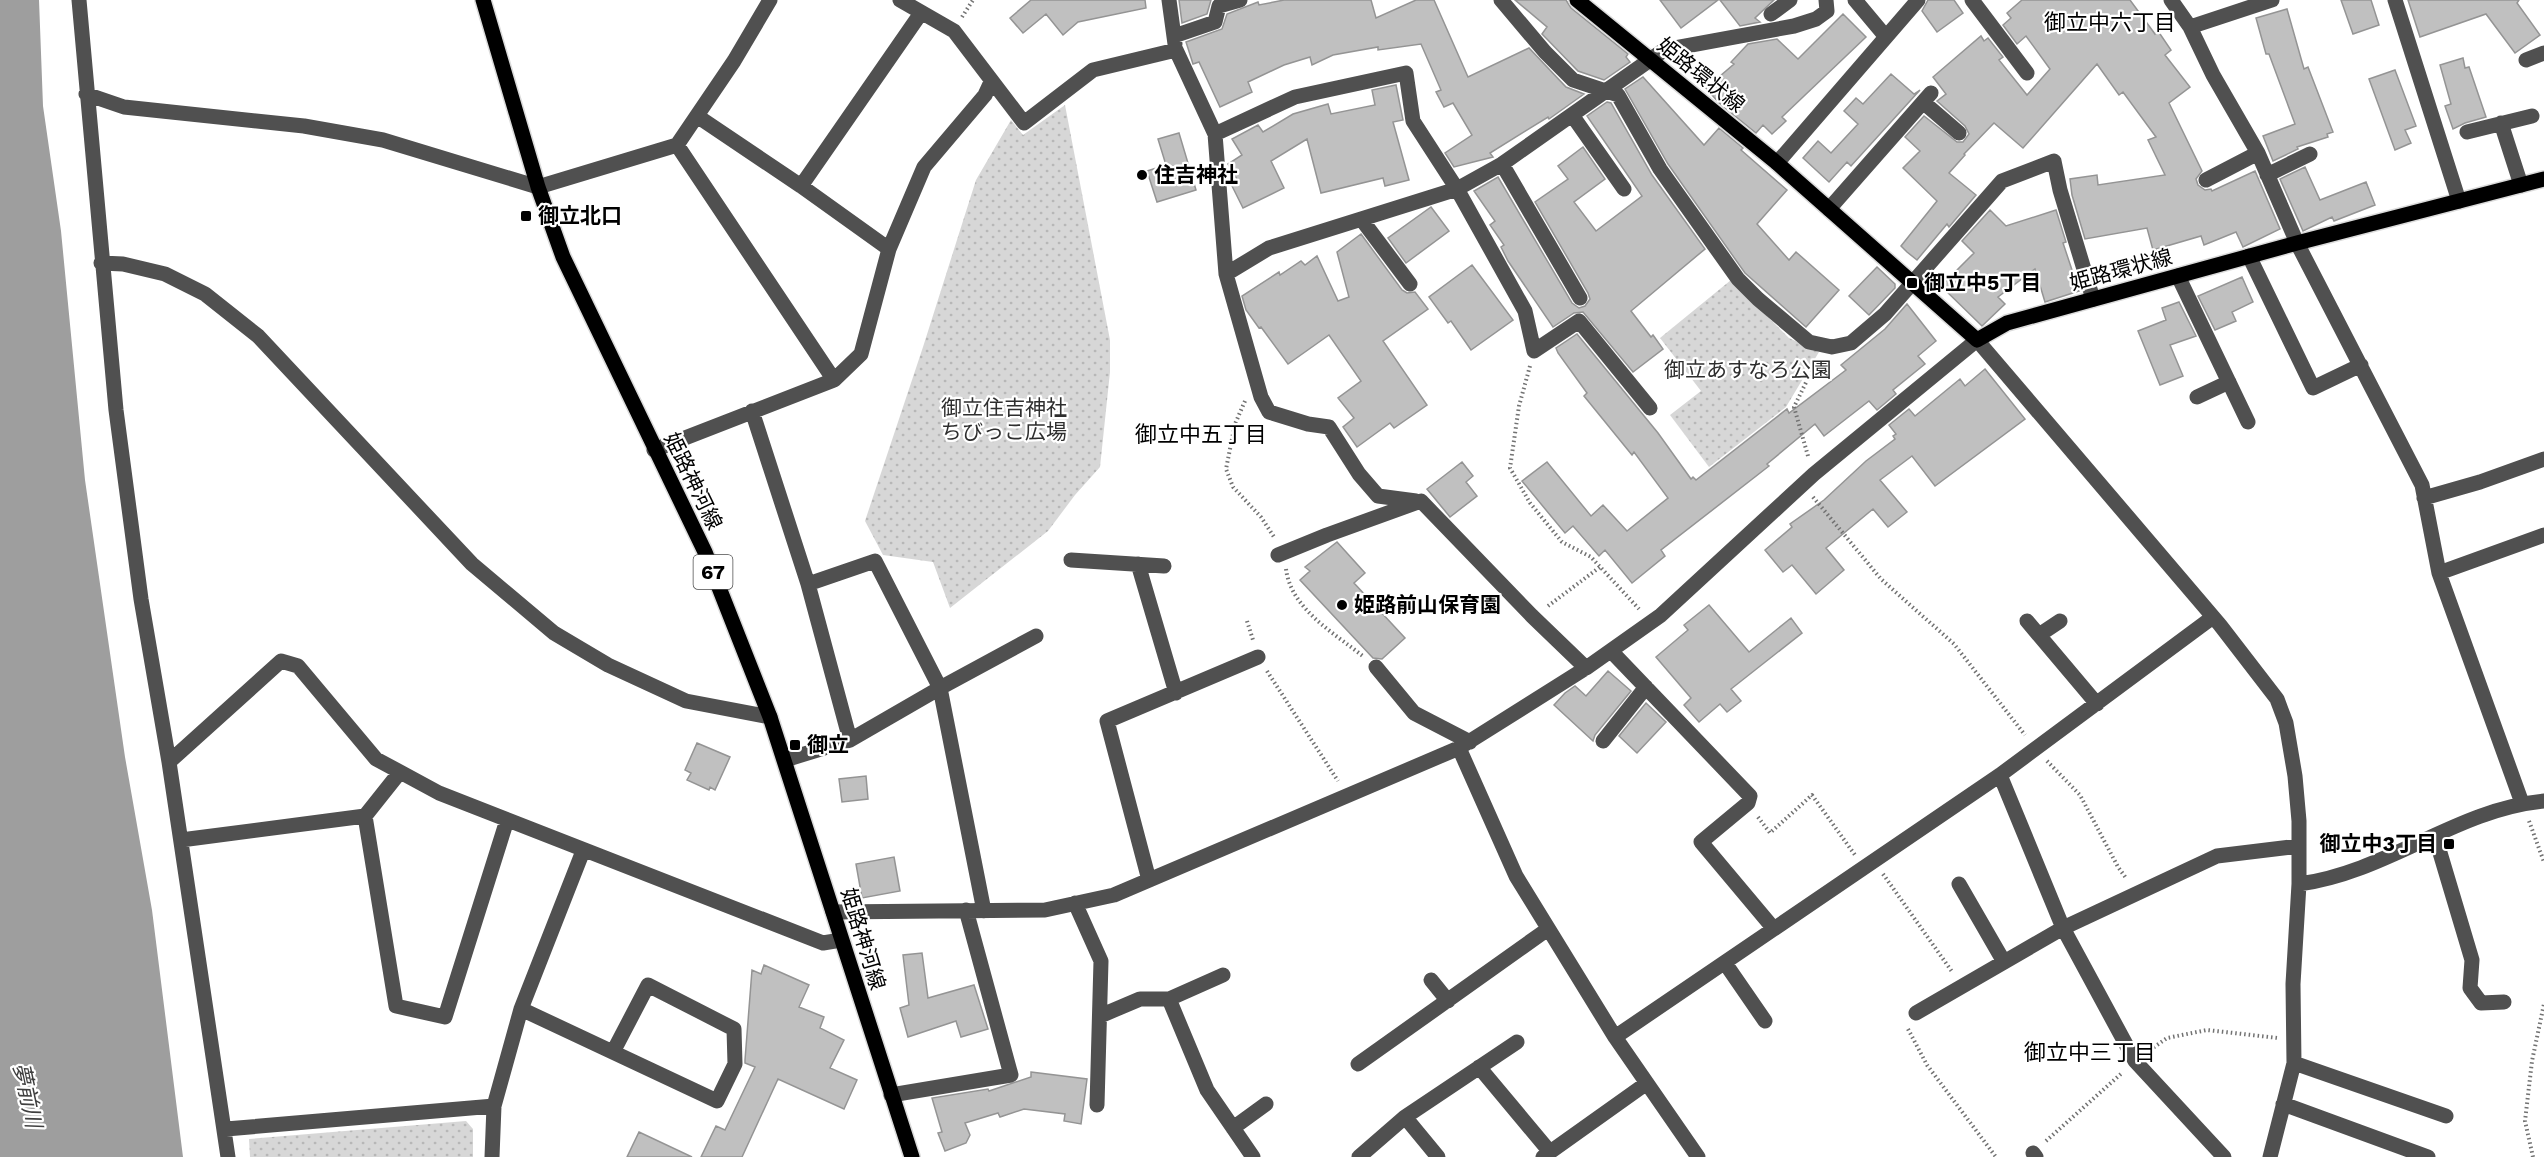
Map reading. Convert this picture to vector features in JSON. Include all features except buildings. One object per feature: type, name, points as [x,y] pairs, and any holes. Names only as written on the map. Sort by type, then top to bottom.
[{"type":"main road","name":"姫路神河線","points":[[483,0],[538,187],[576,285],[705,552],[770,717],[912,1157]]},
{"type":"main road","name":"姫路環状線","points":[[1577,0],[1777,163],[1977,340],[2007,323],[2297,243],[2544,180]]},
{"type":"street","points":[[79,0],[116,410],[141,599],[169,762],[226,1129],[228,1157]]},
{"type":"street","points":[[86,94],[124,107],[304,126],[383,140],[538,187],[677,145],[734,61],[770,0]]},
{"type":"street","points":[[900,0],[954,31],[990,82],[1024,123],[1093,70],[1175,43],[1215,22],[1218,3],[1240,0]]},
{"type":"street","points":[[1169,0],[1175,43],[1215,134],[1226,274],[1261,397],[1269,412],[1308,424],[1329,427],[1359,474],[1378,496],[1421,501],[1532,616],[1586,668]]},
{"type":"street","points":[[1501,0],[1545,52],[1573,80],[1618,95],[1660,169],[1738,279],[1809,342],[1832,347],[1851,342],[1886,314],[2002,181],[2054,161],[2060,190],[2093,299]]},
{"type":"street","points":[[1771,14],[1790,0]]},
{"type":"street","points":[[1226,274],[1269,248],[1457,189],[1502,164],[1664,50],[1794,26],[1816,19],[1827,11],[1826,0]]},
{"type":"street","points":[[1855,0],[1886,37]]},
{"type":"street","points":[[1777,163],[1918,0]]},
{"type":"street","points":[[1972,0],[2027,73]]},
{"type":"street","points":[[2171,0],[2190,27],[2213,75],[2258,153],[2297,243],[2422,485],[2439,573],[2522,803]]},
{"type":"street","points":[[2190,27],[2272,0]]},
{"type":"street","points":[[2396,0],[2459,201]]},
{"type":"street","points":[[801,186],[921,13]]},
{"type":"street","points":[[2526,60],[2544,53]]},
{"type":"street","points":[[1215,134],[1295,97],[1406,73],[1413,121],[1457,189],[1525,311],[1534,351],[1579,321],[1650,408]]},
{"type":"street","points":[[654,450],[834,380],[861,354],[890,249],[924,167],[985,95],[990,82]]},
{"type":"street","points":[[1829,209],[1927,98],[1959,133]]},
{"type":"street","points":[[1572,115],[1623,189]]},
{"type":"street","points":[[697,116],[890,249]]},
{"type":"street","points":[[2467,132],[2532,116]]},
{"type":"street","points":[[2501,123],[2521,185]]},
{"type":"street","points":[[677,145],[834,380]]},
{"type":"street","points":[[2206,180],[2258,153]]},
{"type":"street","points":[[2267,175],[2310,154]]},
{"type":"street","points":[[1502,164],[1580,298]]},
{"type":"street","points":[[1362,220],[1410,284]]},
{"type":"street","points":[[2250,256],[2313,388],[2361,364]]},
{"type":"street","points":[[101,263],[123,264],[165,274],[205,294],[258,336],[472,564],[554,633],[608,665],[686,700],[770,717]]},
{"type":"street","points":[[2178,276],[2248,422]]},
{"type":"street","points":[[833,912],[1045,910],[1114,895],[1464,745],[1586,668],[1651,622],[1808,480],[1977,340],[2262,677],[2277,699],[2286,723],[2295,776],[2299,846],[2293,984],[2294,1063],[2270,1157]]},
{"type":"street","points":[[2197,397],[2229,382]]},
{"type":"street","points":[[752,411],[808,584],[850,740]]},
{"type":"street","points":[[2424,498],[2480,482],[2544,459]]},
{"type":"street","points":[[1281,554],[1421,501]]},
{"type":"street","points":[[2439,573],[2544,535]]},
{"type":"street","points":[[1071,560],[1164,566]]},
{"type":"street","points":[[808,584],[875,561],[940,688],[984,911]]},
{"type":"street","points":[[1138,564],[1176,693]]},
{"type":"street","points":[[1615,1037],[2000,775],[2213,617]]},
{"type":"street","points":[[2027,621],[2097,704]]},
{"type":"street","points":[[2039,635],[2060,621]]},
{"type":"street","points":[[785,760],[850,740],[1036,636]]},
{"type":"street","points":[[1611,651],[1750,796],[1748,803],[1701,842],[1774,929]]},
{"type":"street","points":[[1149,880],[1107,721],[1258,657]]},
{"type":"street","points":[[169,762],[281,662],[298,666],[376,759],[439,793],[823,943],[841,940]]},
{"type":"street","points":[[1376,667],[1414,714],[1464,745],[1516,876],[1615,1037],[1698,1157]]},
{"type":"street","points":[[1603,741],[1646,687]]},
{"type":"street","points":[[181,840],[365,816],[400,772]]},
{"type":"street","points":[[2000,775],[2063,928],[2135,1061],[2224,1157]]},
{"type":"street","points":[[2299,884],[2328,880],[2357,871],[2488,813],[2522,803],[2544,801]]},
{"type":"street","points":[[365,816],[396,1006],[445,1017],[507,820]]},
{"type":"street","points":[[2436,836],[2472,960],[2470,988],[2481,1003],[2504,1002]]},
{"type":"street","points":[[1916,1013],[2063,928],[2217,856],[2299,846]]},
{"type":"street","points":[[492,1157],[494,1106],[521,1009],[583,851]]},
{"type":"street","points":[[1959,884],[2004,962]]},
{"type":"street","points":[[1075,903],[1101,961],[1097,1105]]},
{"type":"street","points":[[891,1095],[1011,1075],[966,910]]},
{"type":"street","points":[[1358,1064],[1548,929]]},
{"type":"street","points":[[1725,963],[1765,1021]]},
{"type":"street","points":[[1100,1016],[1140,999],[1169,999],[1223,975]]},
{"type":"street","points":[[1431,980],[1448,1001]]},
{"type":"street","points":[[521,1009],[717,1101],[735,1064],[734,1029],[648,985],[613,1052]]},
{"type":"street","points":[[1169,999],[1207,1090],[1253,1157]]},
{"type":"street","points":[[1359,1157],[1405,1117],[1517,1041]]},
{"type":"street","points":[[2294,1063],[2446,1116]]},
{"type":"street","points":[[1479,1067],[1547,1154],[1647,1083]]},
{"type":"street","points":[[1233,1128],[1266,1104]]},
{"type":"street","points":[[2283,1104],[2428,1157]]},
{"type":"street","points":[[226,1129],[494,1106]]},
{"type":"street","points":[[1405,1117],[1438,1157]]},
{"type":"path","points":[[1824,345],[1794,407],[1808,480],[1881,579],[1954,644],[2036,749],[2080,795],[2118,867],[2138,894]]},
{"type":"path","points":[[1534,351],[1519,406],[1510,468],[1530,503],[1562,542],[1591,557],[1651,622]]},
{"type":"path","points":[[1255,376],[1235,424],[1226,469],[1233,487],[1261,517],[1281,554],[1288,584],[1308,613],[1376,667]]},
{"type":"path","points":[[1532,616],[1600,567]]},
{"type":"path","points":[[1247,621],[1258,657],[1348,796]]},
{"type":"path","points":[[1748,803],[1770,833],[1812,795],[1962,986]]},
{"type":"path","points":[[2522,803],[2544,862]]},
{"type":"path","points":[[2533,1157],[2525,1121],[2532,1061],[2544,1004]]},
{"type":"path","points":[[1916,1013],[1905,1024],[1927,1065],[1996,1157]]},
{"type":"green space","name":"御立住吉神社 ちびっこ広場","points":[[1065,105],[1110,340],[1110,372],[1100,467],[1048,531],[950,608],[933,562],[883,555],[865,521],[976,180],[1011,120],[1023,135]]},
{"type":"green space","name":"御立あすなろ公園","points":[[1731,280],[1789,338],[1819,352],[1786,407],[1709,467],[1670,415],[1701,391],[1660,338]]},
{"type":"green space","points":[[466,1121],[473,1129],[473,1157],[250,1157],[249,1139]]},
{"type":"water","name":"夢前川","points":[[0,0],[39,0],[43,106],[61,231],[85,480],[125,757],[152,910],[183,1157],[0,1157]]},
{"type":"place","name":"住吉神社","points":[[1142,175]]},
{"type":"place","name":"御立北口","points":[[526,216]]},
{"type":"place","name":"御立中5丁目","points":[[1912,283]]},
{"type":"place","name":"姫路前山保育園","points":[[1342,605]]},
{"type":"place","name":"御立","points":[[795,745]]},
{"type":"place","name":"御立中3丁目","points":[[2449,844]]},
{"type":"district","name":"御立中六丁目","points":[[2110,22]]},
{"type":"district","name":"御立中五丁目","points":[[1201,434]]},
{"type":"district","name":"御立中三丁目","points":[[2090,1052]]}]
